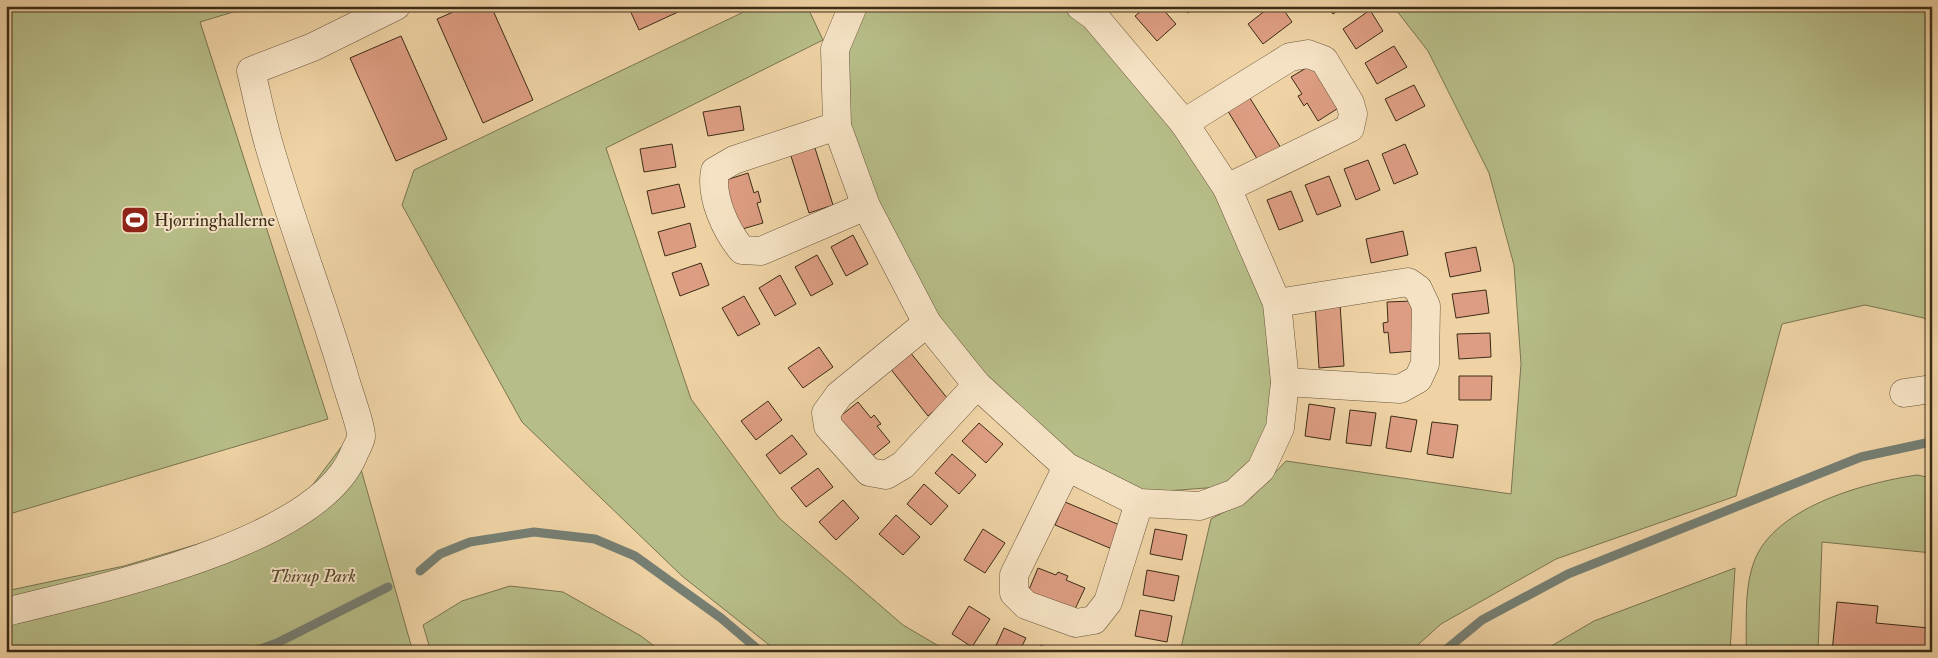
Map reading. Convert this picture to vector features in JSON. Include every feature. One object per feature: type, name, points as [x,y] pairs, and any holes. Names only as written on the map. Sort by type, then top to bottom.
[{"type":"lane","points":[[6,612],[128,580],[215,553],[290,519],[317,501],[336,484],[350,464],[361,437],[325,312],[269,145],[251,72],[312,47],[396,6]]},
{"type":"lane","points":[[853,6],[835,49],[837,126],[866,206],[927,323],[978,385],[1067,467],[1139,503],[1200,506],[1235,492],[1261,469],[1280,428],[1284,382],[1277,303],[1227,188],[1184,123],[1093,10]]},
{"type":"lane","points":[[1184,123],[1290,57],[1308,54],[1324,60],[1350,103],[1353,114],[1350,128],[1227,188]]},
{"type":"lane","points":[[837,126],[734,160],[716,171],[712,185],[731,236],[742,250],[761,251],[866,206]]},
{"type":"lane","points":[[1277,303],[1408,282],[1418,289],[1426,306],[1425,364],[1418,379],[1400,389],[1284,382]]},
{"type":"lane","points":[[927,323],[838,395],[826,413],[828,426],[869,472],[886,475],[903,466],[978,385]]},
{"type":"lane","points":[[1904,393],[1932,389]]},
{"type":"lane","points":[[1067,467],[1014,575],[1014,593],[1026,605],[1076,624],[1094,620],[1108,602],[1139,503]]},
{"type":"green space","name":"Hjørringhallerne","points":[[6,6],[245,6],[243,9],[200,22],[328,419],[6,515]]},
{"type":"green space","points":[[756,6],[807,6],[823,40],[606,148],[691,399],[779,518],[903,625],[949,652],[778,652],[682,576],[522,422],[402,205],[414,170]]},
{"type":"green space","points":[[864,6],[1066,6],[1089,22],[1222,192],[1268,303],[1279,383],[1256,465],[1231,486],[1142,493],[1071,460],[985,381],[934,316],[876,202],[850,122],[845,51]]},
{"type":"green space","points":[[1393,6],[1932,6],[1932,326],[1924,318],[1865,305],[1782,324],[1736,496],[1556,559],[1441,624],[1410,652],[1180,652],[1211,519],[1252,497],[1286,461],[1511,494],[1521,364],[1514,265],[1489,173],[1428,51]]},
{"type":"green space","name":"Thirup Park","points":[[351,434],[413,652],[6,652],[6,591],[124,566],[232,534],[305,495]]},
{"type":"green space","points":[[1917,475],[1932,478],[1932,553],[1822,542],[1818,652],[1746,652],[1749,578],[1762,547],[1777,529],[1797,514],[1846,492],[1871,484]]},
{"type":"green space","points":[[1735,568],[1730,652],[1541,652],[1594,621]]},
{"type":"green space","points":[[510,586],[563,592],[641,636],[662,652],[431,652],[423,625],[462,601]]},
{"type":"building","points":[[467,6],[491,6],[533,100],[483,123],[437,19]]},
{"type":"building","points":[[628,6],[691,6],[639,30]]},
{"type":"building","points":[[1147,6],[1160,6],[1176,24],[1157,41],[1135,16]]},
{"type":"building","points":[[1181,6],[1196,6],[1188,13]]},
{"type":"building","points":[[1271,6],[1281,6],[1292,22],[1263,44],[1248,24]]},
{"type":"building","points":[[1327,6],[1344,6],[1333,14]]},
{"type":"building","points":[[1370,10],[1383,31],[1356,49],[1343,29]]},
{"type":"building","points":[[401,36],[447,139],[396,161],[350,58]]},
{"type":"building","points":[[1394,46],[1407,67],[1377,84],[1365,63]]},
{"type":"building","points":[[1313,64],[1340,107],[1318,121],[1307,103],[1304,106],[1298,96],[1302,94],[1291,77]]},
{"type":"building","points":[[1414,85],[1425,106],[1396,121],[1385,99]]},
{"type":"building","points":[[1248,95],[1281,148],[1259,162],[1226,108]]},
{"type":"building","points":[[740,106],[744,130],[708,136],[703,112]]},
{"type":"building","points":[[672,144],[676,167],[644,172],[640,149]]},
{"type":"building","points":[[1405,144],[1418,174],[1394,184],[1382,154]]},
{"type":"building","points":[[814,145],[833,205],[809,213],[790,153]]},
{"type":"building","points":[[1368,160],[1380,190],[1356,200],[1344,169]]},
{"type":"building","points":[[748,173],[754,193],[758,191],[761,202],[757,203],[763,223],[739,230],[723,181]]},
{"type":"building","points":[[1329,176],[1341,206],[1317,215],[1305,185]]},
{"type":"building","points":[[679,184],[685,207],[652,214],[647,191]]},
{"type":"building","points":[[1291,191],[1303,221],[1279,230],[1267,200]]},
{"type":"building","points":[[690,223],[696,247],[665,256],[658,232]]},
{"type":"building","points":[[1403,231],[1408,255],[1371,263],[1366,239]]},
{"type":"building","points":[[853,235],[868,264],[846,276],[831,247]]},
{"type":"building","points":[[1476,247],[1481,271],[1450,277],[1445,253]]},
{"type":"building","points":[[817,255],[833,284],[811,296],[795,267]]},
{"type":"building","points":[[701,263],[709,285],[680,296],[672,273]]},
{"type":"building","points":[[780,275],[796,304],[775,316],[759,288]]},
{"type":"building","points":[[1486,290],[1489,313],[1456,318],[1452,294]]},
{"type":"building","points":[[744,296],[760,324],[738,336],[722,308]]},
{"type":"building","points":[[1412,301],[1415,351],[1390,353],[1388,332],[1384,333],[1383,323],[1388,322],[1387,302]]},
{"type":"building","points":[[1340,304],[1344,366],[1319,368],[1315,305]]},
{"type":"building","points":[[1490,333],[1491,357],[1459,359],[1457,334]]},
{"type":"building","points":[[819,347],[833,367],[803,388],[788,368]]},
{"type":"building","points":[[909,351],[948,399],[928,416],[889,367]]},
{"type":"building","points":[[1459,376],[1492,376],[1491,400],[1459,400]]},
{"type":"building","points":[[768,401],[782,420],[756,440],[741,421]]},
{"type":"building","points":[[858,402],[871,418],[874,415],[881,424],[877,426],[890,442],[870,458],[838,418]]},
{"type":"building","points":[[1309,404],[1335,408],[1330,440],[1305,436]]},
{"type":"building","points":[[1350,410],[1376,413],[1371,446],[1346,443]]},
{"type":"building","points":[[1391,416],[1417,420],[1411,452],[1386,448]]},
{"type":"building","points":[[1432,422],[1458,425],[1453,458],[1427,454]]},
{"type":"building","points":[[979,423],[1003,444],[986,463],[962,441]]},
{"type":"building","points":[[792,435],[807,454],[780,474],[766,455]]},
{"type":"building","points":[[952,454],[976,475],[959,494],[935,473]]},
{"type":"building","points":[[818,468],[833,487],[806,507],[791,488]]},
{"type":"building","points":[[924,484],[948,506],[931,525],[907,504]]},
{"type":"building","points":[[843,500],[859,518],[836,540],[819,522]]},
{"type":"building","points":[[1065,502],[1122,526],[1112,549],[1055,525]]},
{"type":"building","points":[[896,515],[920,537],[903,555],[879,534]]},
{"type":"building","points":[[983,529],[1005,543],[985,573],[964,560]]},
{"type":"building","points":[[1155,529],[1187,535],[1182,560],[1150,554]]},
{"type":"building","points":[[1038,568],[1056,575],[1058,572],[1068,576],[1066,580],[1085,588],[1074,611],[1028,592]]},
{"type":"building","points":[[1147,570],[1179,576],[1174,601],[1143,595]]},
{"type":"building","points":[[1837,602],[1878,606],[1876,623],[1929,628],[1929,631],[1932,631],[1932,652],[1832,652]]},
{"type":"building","points":[[969,606],[990,619],[972,647],[952,634]]},
{"type":"building","points":[[1140,610],[1172,616],[1167,642],[1135,636]]},
{"type":"building","points":[[1004,628],[1026,638],[1019,652],[993,652]]},
{"type":"building","points":[[1041,645],[1057,652],[1039,652]]},
{"type":"waterway","points":[[1443,652],[1482,620],[1568,574],[1861,457],[1926,443],[1932,444]]},
{"type":"waterway","points":[[420,571],[440,554],[470,542],[534,532],[595,539],[635,556],[721,618],[761,652]]},
{"type":"waterway","points":[[252,652],[277,643],[388,587]]},
{"type":"place","name":"Hjørringhallerne","points":[[135,220]]}]
